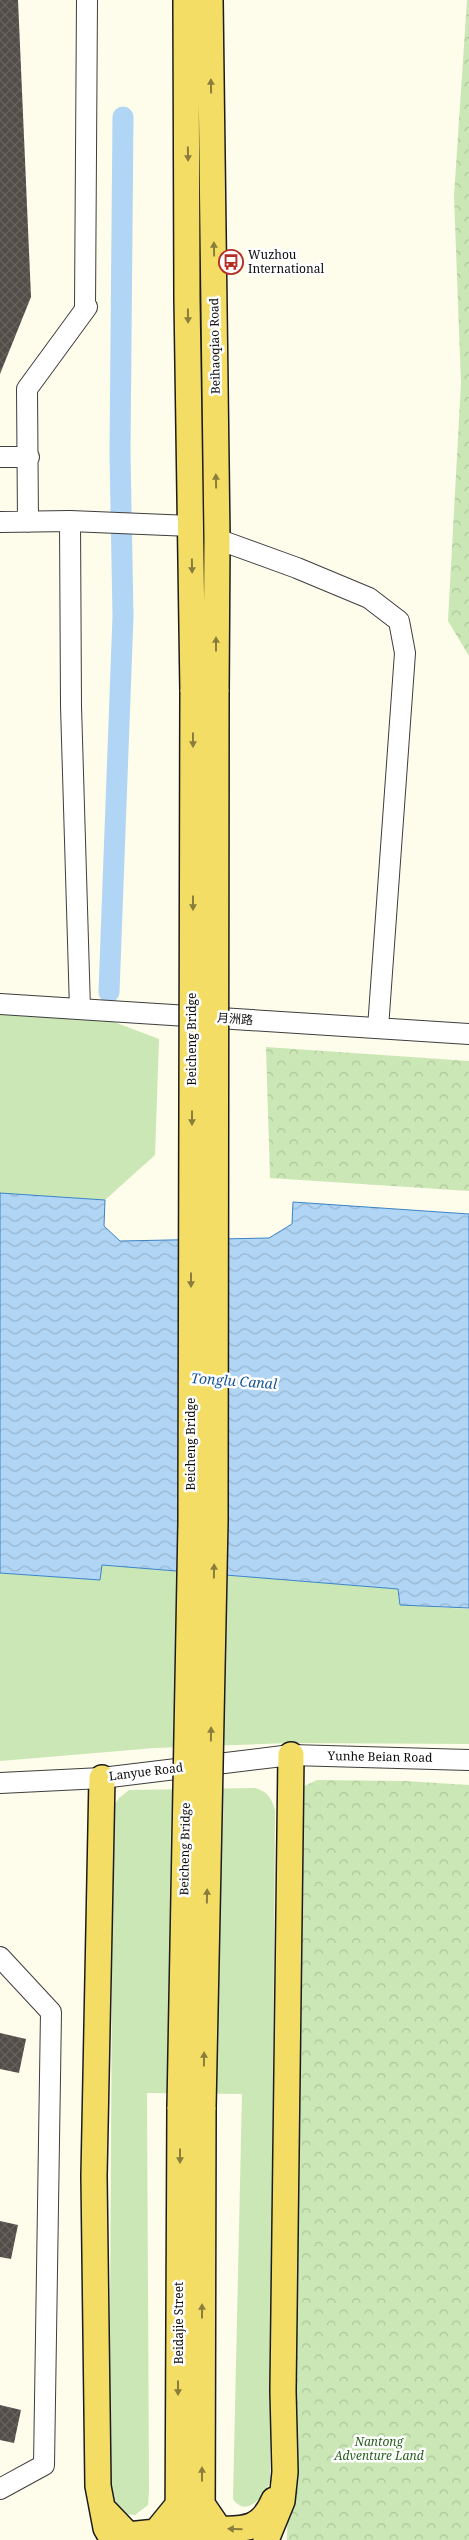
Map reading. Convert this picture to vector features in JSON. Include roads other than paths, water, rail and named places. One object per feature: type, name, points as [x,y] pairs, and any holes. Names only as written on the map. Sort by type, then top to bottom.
[{"type":"main road","points":[[186,0],[191,526],[205,692]]},
{"type":"main road","name":"Beihaoqiao Road","points":[[205,692],[217,539],[210,0]]},
{"type":"main road","name":"Beicheng Bridge","points":[[191,2107],[190,1523],[205,692]]},
{"type":"main road","points":[[266,2540],[282,2501],[285,2472],[283,2391],[291,1755]]},
{"type":"main road","points":[[102,1778],[94,2176],[98,2486],[106,2528],[113,2540]]},
{"type":"main road","name":"Beidajie Street","points":[[178,2540],[190,2505],[191,2107]]},
{"type":"main road","points":[[101,2507],[128,2535],[156,2532],[190,2505],[219,2529],[244,2530],[268,2514],[285,2472]]},
{"type":"main road","name":"Beidajie Street","points":[[190,2505],[202,2540]]},
{"type":"street","points":[[28,522],[27,389],[87,307],[85,308],[87,0]]},
{"type":"street","points":[[0,457],[28,457]]},
{"type":"street","points":[[0,522],[70,521],[191,526]]},
{"type":"street","points":[[70,521],[71,706],[80,1009]]},
{"type":"street","points":[[217,539],[297,568],[369,598],[398,621],[405,654],[378,1028]]},
{"type":"street","name":"月洲路","points":[[0,1004],[469,1034]]},
{"type":"street","name":"Yunhe Beian Road","points":[[291,1755],[469,1760]]},
{"type":"street","name":"Lanyue Road","points":[[0,1783],[102,1778],[291,1755]]},
{"type":"street","points":[[0,1957],[51,2012],[44,2464],[0,2489]]},
{"type":"water","name":"Tonglu Canal","points":[[0,1193],[105,1200],[104,1226],[120,1241],[269,1238],[292,1224],[293,1202],[469,1214],[469,1608],[400,1605],[398,1589],[102,1565],[100,1580],[0,1573]]},
{"type":"waterway","points":[[109,992],[123,616],[120,453],[123,117]]},
{"type":"place","name":"Wuzhou International","points":[[231,262]]},
{"type":"park label","name":"Nantong Adventure Land","points":[[379,2449]]}]
